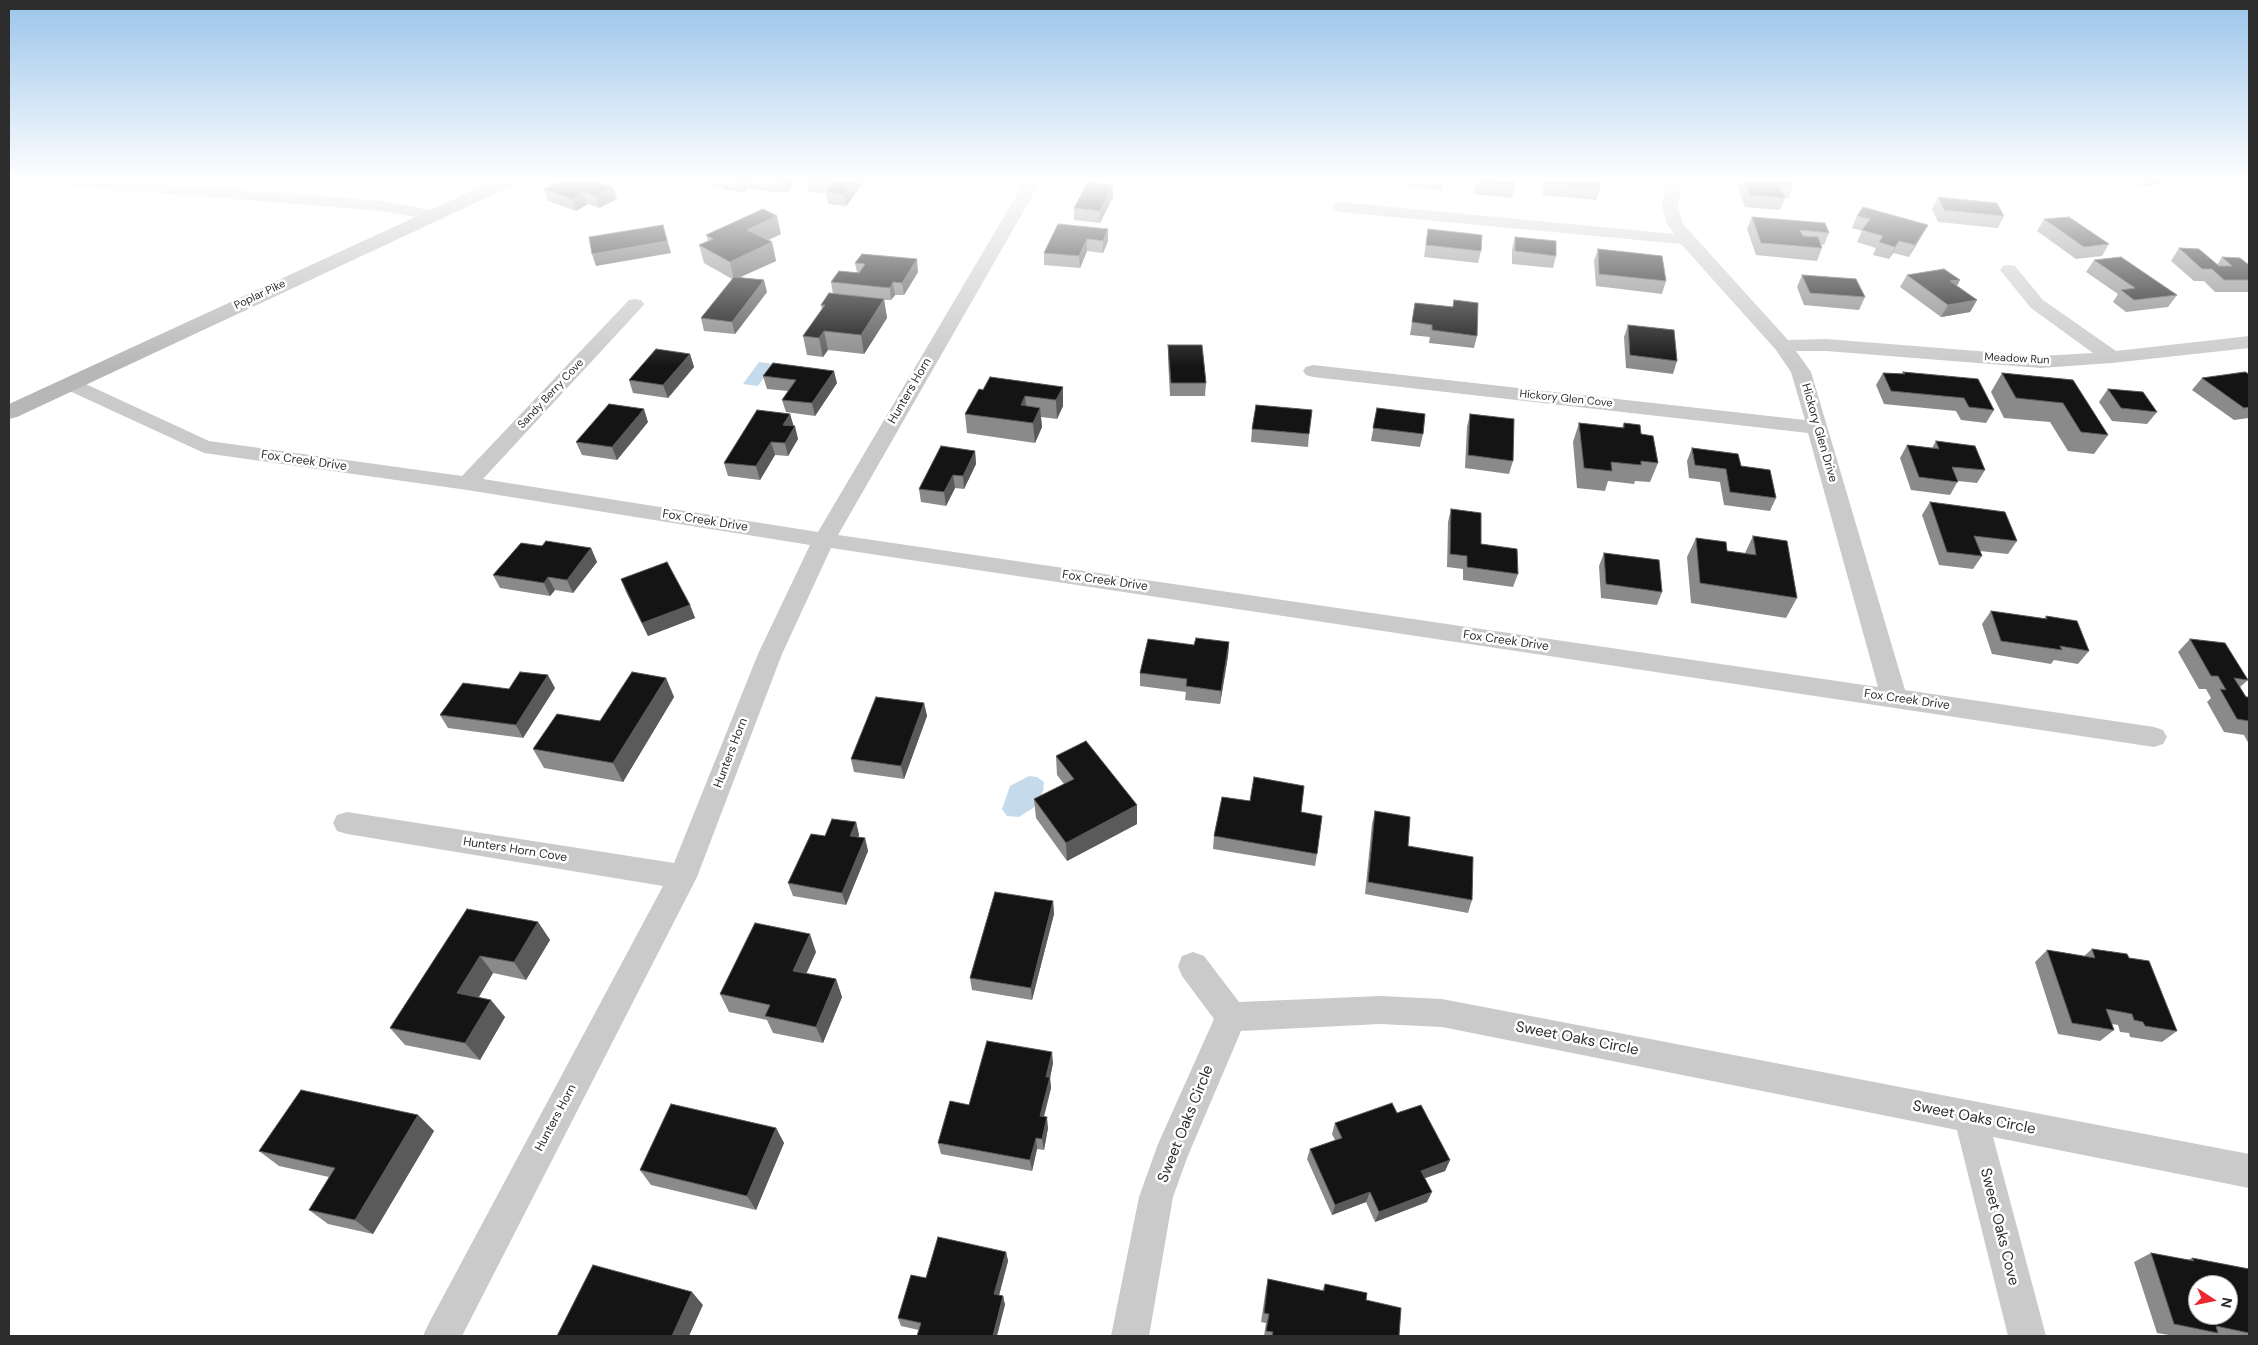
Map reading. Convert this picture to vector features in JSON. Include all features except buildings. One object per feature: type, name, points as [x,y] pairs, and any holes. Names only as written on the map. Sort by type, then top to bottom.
[{"type":"main road","name":"Poplar Pike","points":[[9,412],[374,242]]},
{"type":"street","name":"Hunters Horn","points":[[442,1336],[683,876],[770,654],[824,540],[997,242]]},
{"type":"street","name":"Hickory Glen Drive","points":[[1689,242],[1783,346],[1801,372],[1894,698]]},
{"type":"street","points":[[2009,270],[2037,304],[2112,357]]},
{"type":"street","name":"Sandy Berry Cove","points":[[466,483],[635,304]]},
{"type":"street","name":"Meadow Run","points":[[1783,346],[1826,345],[2041,362],[2112,357],[2249,342]]},
{"type":"street","name":"Hickory Glen Cove","points":[[1313,371],[1818,428]]},
{"type":"street","name":"Fox Creek Drive","points":[[70,384],[204,447],[466,483],[824,540],[2154,737]]},
{"type":"street","name":"Hunters Horn Cove","points":[[347,823],[683,876]]},
{"type":"street","points":[[1193,966],[1231,1017]]},
{"type":"street","name":"Sweet Oaks Circle","points":[[1130,1336],[1156,1197],[1170,1156],[1231,1017],[1380,1010],[1442,1013],[2249,1171]]},
{"type":"street","name":"Sweet Oaks Cove","points":[[1971,1118],[2027,1336]]},
{"type":"water","points":[[759,362],[774,364],[758,386],[743,384]]},
{"type":"water","points":[[1029,776],[1037,777],[1044,782],[1043,791],[1036,806],[1019,817],[1007,816],[1002,809],[1010,786]]}]
